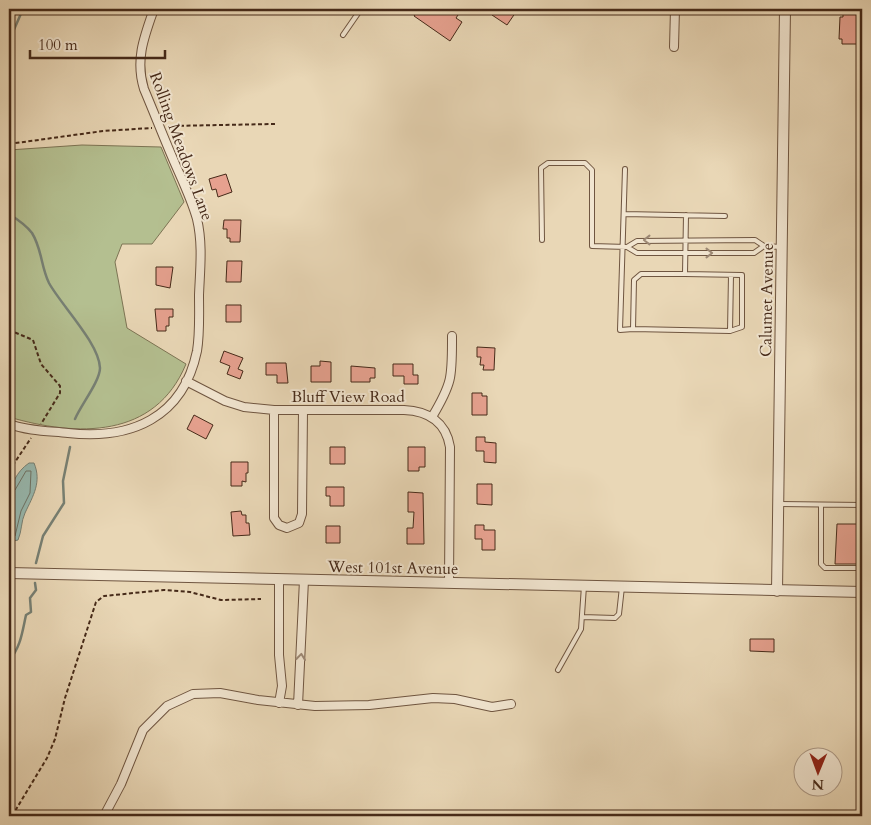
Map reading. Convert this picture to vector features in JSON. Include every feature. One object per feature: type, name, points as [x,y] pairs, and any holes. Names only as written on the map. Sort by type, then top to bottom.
[{"type":"street","name":"Rolling Meadows Lane","points":[[9,424],[37,430],[86,435],[116,434],[146,422],[166,408],[186,381],[194,361],[198,342],[200,236],[192,204],[144,89],[140,49],[154,9]]},
{"type":"street","points":[[674,47],[675,9]]},
{"type":"street","name":"Calumet Avenue","points":[[777,591],[785,9]]},
{"type":"street","points":[[449,583],[450,447],[447,434],[432,417],[446,394],[451,380],[452,336]]},
{"type":"street","name":"Bluff View Road","points":[[186,381],[234,404],[274,410],[404,410],[420,412],[432,417]]},
{"type":"street","points":[[274,410],[273,514],[276,522],[287,528],[299,523],[302,514],[304,410]]},
{"type":"street","name":"West 101st Avenue","points":[[9,573],[862,592]]},
{"type":"street","points":[[279,579],[279,655],[282,686],[279,703]]},
{"type":"street","points":[[298,705],[304,580]]},
{"type":"street","points":[[104,816],[121,784],[143,730],[167,706],[193,694],[214,692],[298,705],[352,706],[433,698],[455,699],[492,707],[511,704]]},
{"type":"lane","points":[[343,35],[361,9]]},
{"type":"lane","points":[[542,240],[542,168],[548,163],[585,163],[592,170],[592,246],[625,247],[636,253],[754,253],[764,246]]},
{"type":"lane","points":[[625,168],[625,247],[620,330],[730,331],[742,327],[742,274],[641,274],[634,280],[633,330]]},
{"type":"lane","points":[[624,214],[725,216]]},
{"type":"lane","points":[[686,215],[686,274]]},
{"type":"lane","points":[[625,247],[637,240],[755,240],[764,246],[782,247]]},
{"type":"lane","points":[[730,275],[730,331]]},
{"type":"lane","points":[[778,504],[862,504]]},
{"type":"lane","points":[[821,505],[821,564],[825,568],[862,568]]},
{"type":"lane","points":[[558,670],[581,628],[584,586]]},
{"type":"lane","points":[[582,617],[615,618],[619,614],[622,588]]},
{"type":"path","points":[[9,144],[103,131],[160,127],[275,124]]},
{"type":"path","points":[[9,330],[33,340],[42,366],[60,386],[60,393],[9,471]]},
{"type":"path","points":[[12,816],[47,758],[55,739],[65,698],[96,602],[104,596],[164,590],[190,592],[221,600],[261,598]]},
{"type":"green space","points":[[82,145],[161,147],[184,202],[152,244],[122,244],[115,262],[127,328],[186,364],[172,389],[155,407],[134,419],[111,426],[87,429],[35,424],[9,417],[9,150]]},
{"type":"water","points":[[29,463],[34,463],[36,470],[36,489],[24,516],[18,540],[9,542],[8,509],[11,489],[21,470]]},
{"type":"building","points":[[419,9],[450,9],[458,15],[456,18],[462,22],[450,41],[414,16]]},
{"type":"building","points":[[496,9],[518,9],[507,25],[492,15]]},
{"type":"building","points":[[843,12],[862,12],[862,44],[842,44],[842,39],[839,39],[840,17],[843,17]]},
{"type":"building","points":[[226,174],[232,192],[218,197],[216,189],[212,190],[209,179]]},
{"type":"building","points":[[224,220],[241,220],[240,242],[230,242],[230,238],[227,238],[227,229],[223,229]]},
{"type":"building","points":[[227,261],[242,261],[241,282],[226,282]]},
{"type":"building","points":[[156,267],[173,267],[170,288],[156,285]]},
{"type":"building","points":[[226,305],[241,305],[241,322],[226,322]]},
{"type":"building","points":[[155,309],[173,309],[173,317],[169,317],[169,326],[166,326],[166,331],[157,331]]},
{"type":"building","points":[[477,347],[495,348],[494,370],[483,370],[484,365],[480,365],[481,357],[477,357]]},
{"type":"building","points":[[224,351],[243,358],[238,369],[243,371],[240,379],[227,374],[230,366],[220,362]]},
{"type":"building","points":[[320,361],[331,362],[331,382],[311,382],[311,366],[320,366]]},
{"type":"building","points":[[266,363],[286,363],[288,383],[277,383],[277,375],[266,375]]},
{"type":"building","points":[[393,364],[413,364],[413,375],[418,375],[418,384],[404,384],[404,376],[393,376]]},
{"type":"building","points":[[351,366],[375,368],[375,378],[370,378],[370,382],[351,382]]},
{"type":"building","points":[[472,393],[482,393],[482,396],[487,396],[487,415],[472,415]]},
{"type":"building","points":[[194,415],[213,425],[206,439],[187,429]]},
{"type":"building","points":[[476,437],[485,437],[485,442],[496,443],[496,463],[484,462],[484,451],[476,451]]},
{"type":"building","points":[[330,447],[345,447],[345,464],[330,464]]},
{"type":"building","points":[[408,447],[425,447],[425,467],[419,467],[419,471],[408,471]]},
{"type":"building","points":[[231,462],[248,462],[246,482],[242,481],[242,486],[231,486]]},
{"type":"building","points":[[477,484],[492,484],[492,505],[477,504]]},
{"type":"building","points":[[326,487],[344,487],[344,506],[330,506],[330,496],[326,496]]},
{"type":"building","points":[[408,492],[423,493],[424,544],[407,544],[407,528],[413,528],[414,512],[408,512]]},
{"type":"building","points":[[241,511],[242,515],[246,515],[246,523],[249,523],[250,535],[233,536],[231,512]]},
{"type":"building","points":[[837,524],[862,524],[862,564],[835,564]]},
{"type":"building","points":[[475,525],[484,525],[484,530],[495,530],[495,550],[482,550],[482,539],[475,539]]},
{"type":"building","points":[[326,526],[340,526],[340,543],[326,543]]},
{"type":"building","points":[[750,639],[774,639],[774,652],[750,651]]},
{"type":"waterway","points":[[9,41],[23,9]]},
{"type":"waterway","points":[[9,214],[32,233],[38,245],[49,283],[87,336],[98,358],[100,368],[97,379],[75,419]]},
{"type":"waterway","points":[[36,563],[43,536],[64,503],[63,481],[70,447]]},
{"type":"waterway","points":[[9,661],[19,645],[26,615],[31,612],[30,598],[36,590],[35,583]]}]
